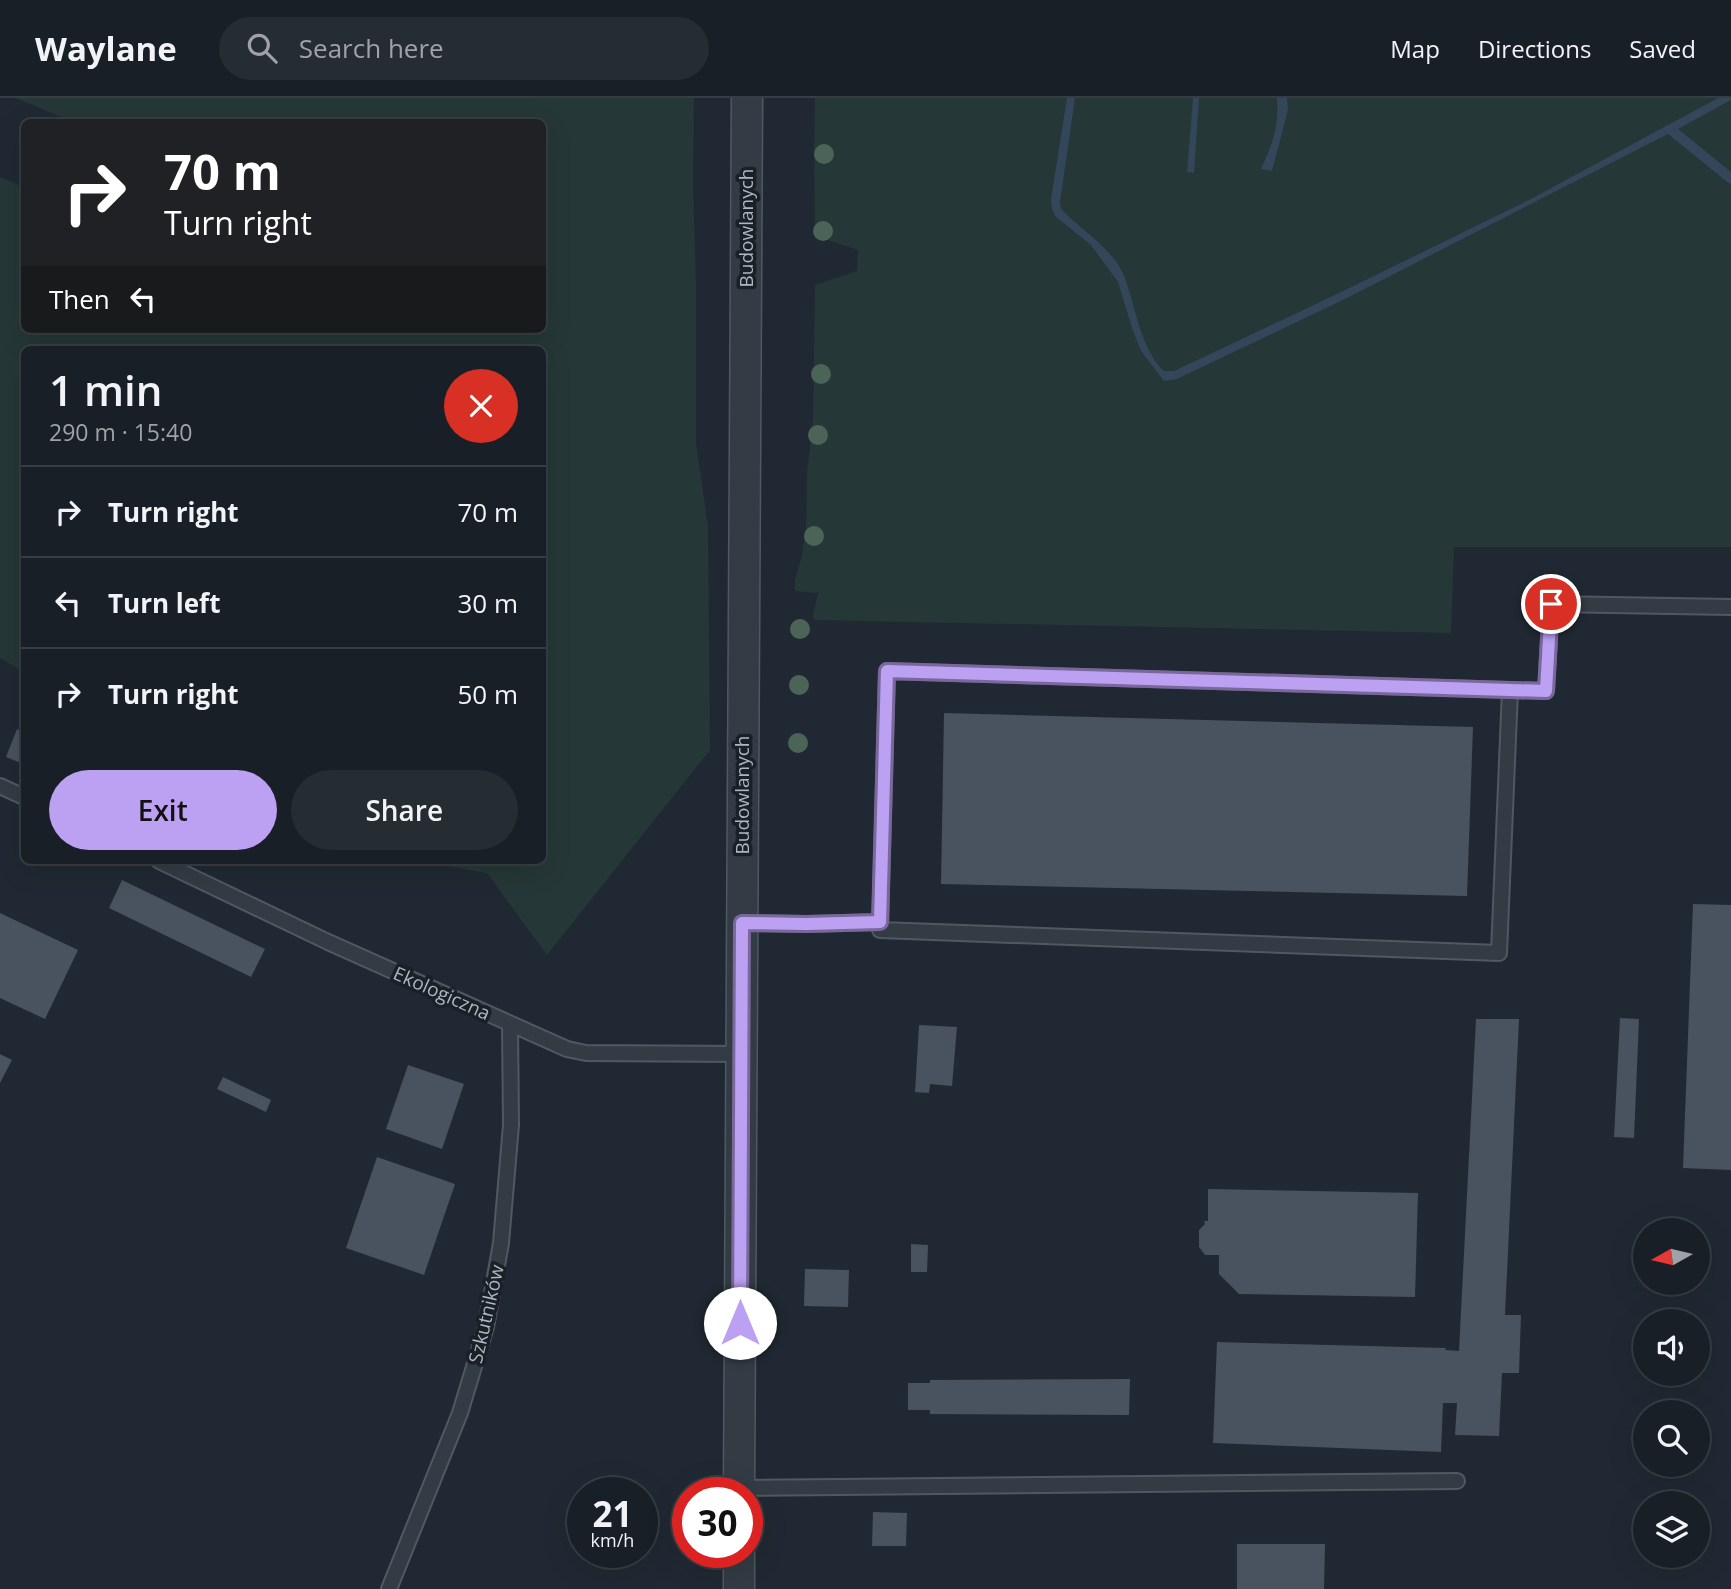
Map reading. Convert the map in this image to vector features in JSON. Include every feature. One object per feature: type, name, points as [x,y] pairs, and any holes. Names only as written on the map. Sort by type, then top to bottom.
[{"type":"street","name":"Budowlanych","points":[[739,1477],[747,98]]},
{"type":"street","points":[[738,1589],[739,1568]]},
{"type":"lane","points":[[1510,690],[1499,953],[880,930],[887,671],[1546,691],[1551,604],[1731,607]]},
{"type":"lane","points":[[0,786],[21,796]]},
{"type":"lane","name":"Ekologiczna","points":[[165,864],[328,942],[567,1049],[586,1053],[741,1054]]},
{"type":"lane","points":[[742,923],[880,922]]},
{"type":"lane","name":"Szkutników","points":[[389,1589],[460,1413],[486,1327],[501,1243],[511,1125],[510,1024]]},
{"type":"lane","points":[[763,1491],[1457,1481]]},
{"type":"shaded area","points":[[16,98],[694,98],[696,444],[708,526],[710,750],[547,955],[487,873],[435,864],[546,864],[546,346],[21,346],[21,670],[0,658],[0,177],[21,186],[21,333],[546,333],[546,119],[66,119]]},
{"type":"shaded area","points":[[815,98],[1731,98],[1731,547],[1454,547],[1451,633],[814,620],[818,593],[795,591],[795,580],[806,527],[807,474],[813,418],[815,285],[857,271],[858,250],[815,236]]},
{"type":"water","points":[[1067,98],[1075,98],[1061,209],[1102,245],[1122,271],[1147,346],[1164,371],[1174,371],[1527,201],[1718,98],[1731,100],[1678,129],[1731,172],[1731,185],[1668,134],[1349,297],[1177,379],[1164,381],[1141,351],[1118,282],[1091,245],[1056,217],[1052,209],[1051,199]]},
{"type":"water","points":[[1193,98],[1199,98],[1194,173],[1187,172]]},
{"type":"water","points":[[1277,98],[1287,98],[1288,110],[1272,171],[1261,169],[1274,135]]},
{"type":"building","points":[[944,713],[1473,727],[1467,896],[941,884]]},
{"type":"building","points":[[17,729],[21,731],[21,763],[6,757]]},
{"type":"building","points":[[122,880],[265,949],[251,977],[109,908]]},
{"type":"building","points":[[1693,904],[1731,905],[1731,1170],[1683,1168]]},
{"type":"building","points":[[0,913],[78,950],[45,1019],[0,998]]},
{"type":"building","points":[[1620,1018],[1639,1019],[1634,1138],[1614,1137]]},
{"type":"building","points":[[1476,1019],[1519,1019],[1505,1315],[1521,1315],[1519,1373],[1502,1373],[1499,1436],[1455,1435],[1457,1403],[1443,1403],[1441,1452],[1213,1443],[1217,1342],[1446,1348],[1445,1350],[1459,1351]]},
{"type":"building","points":[[919,1025],[957,1027],[952,1086],[930,1084],[929,1093],[915,1092]]},
{"type":"building","points":[[0,1054],[12,1060],[0,1083]]},
{"type":"building","points":[[408,1065],[464,1084],[442,1149],[386,1129]]},
{"type":"building","points":[[223,1077],[271,1100],[266,1112],[217,1089]]},
{"type":"building","points":[[377,1157],[455,1184],[424,1275],[346,1248]]},
{"type":"building","points":[[1208,1189],[1418,1193],[1415,1297],[1239,1294],[1219,1274],[1219,1255],[1205,1255],[1199,1247],[1199,1230],[1205,1224],[1204,1221],[1208,1221]]},
{"type":"building","points":[[911,1244],[928,1245],[927,1272],[911,1272]]},
{"type":"building","points":[[805,1269],[849,1270],[848,1307],[804,1306]]},
{"type":"building","points":[[1130,1379],[1129,1415],[930,1414],[930,1410],[908,1410],[908,1383],[930,1383],[930,1380]]},
{"type":"building","points":[[873,1512],[907,1513],[906,1546],[872,1546]]},
{"type":"building","points":[[1237,1544],[1325,1544],[1324,1589],[1237,1589]]},
{"type":"route","points":[[740,1323],[742,923],[880,922],[887,671],[1546,691],[1551,604]]}]
